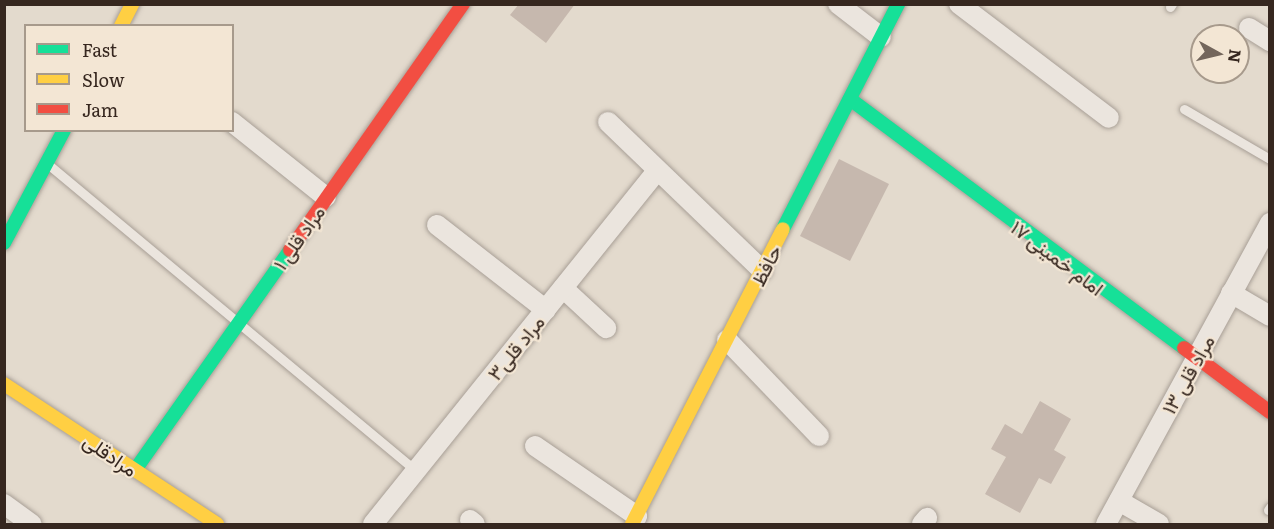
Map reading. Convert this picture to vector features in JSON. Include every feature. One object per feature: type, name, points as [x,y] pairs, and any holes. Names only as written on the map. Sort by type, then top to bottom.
[{"type":"street","points":[[122,24],[132,4]]},
{"type":"street","name":"مراد قلی ۱","points":[[135,470],[463,4]]},
{"type":"street","points":[[838,4],[881,38]]},
{"type":"street","name":"حافظ","points":[[635,520],[898,4]]},
{"type":"street","points":[[959,4],[1109,118]]},
{"type":"street","points":[[1250,29],[1269,40]]},
{"type":"street","name":"امام خمینی ۱۷","points":[[850,99],[1194,360],[1269,412]]},
{"type":"street","points":[[608,122],[762,270]]},
{"type":"street","points":[[234,124],[326,197]]},
{"type":"street","points":[[4,243],[63,132]]},
{"type":"street","name":"مراد قلی۳","points":[[373,525],[658,170]]},
{"type":"street","name":"مراد قلی ۱۳","points":[[1106,525],[1269,223]]},
{"type":"street","points":[[437,225],[546,309]]},
{"type":"street","points":[[563,288],[606,328]]},
{"type":"street","points":[[1231,293],[1269,316]]},
{"type":"street","points":[[727,340],[819,436]]},
{"type":"street","name":"مرادقلی","points":[[4,384],[217,525]]},
{"type":"street","points":[[535,447],[635,520]]},
{"type":"street","points":[[1119,501],[1159,525]]},
{"type":"street","points":[[4,504],[32,525]]},
{"type":"lane","points":[[1184,109],[1269,159]]},
{"type":"lane","points":[[46,163],[416,471]]},
{"type":"building","points":[[519,4],[575,4],[546,43],[510,15]]},
{"type":"building","points":[[839,159],[889,184],[850,261],[800,236]]},
{"type":"building","points":[[1040,401],[1071,419],[1054,450],[1066,457],[1051,484],[1039,478],[1020,513],[985,494],[1006,457],[991,449],[1005,424],[1022,434]]},
{"type":"traffic: fast","points":[[783,229],[898,4]]},
{"type":"traffic: fast","points":[[850,99],[1184,348]]},
{"type":"traffic: fast","points":[[4,243],[63,132]]},
{"type":"traffic: fast","points":[[135,470],[290,250]]},
{"type":"traffic: slow","points":[[122,24],[132,4]]},
{"type":"traffic: slow","points":[[632,524],[783,229]]},
{"type":"traffic: slow","points":[[4,384],[217,524]]},
{"type":"traffic: jam","points":[[290,250],[463,4]]},
{"type":"traffic: jam","points":[[1184,348],[1270,412]]}]
